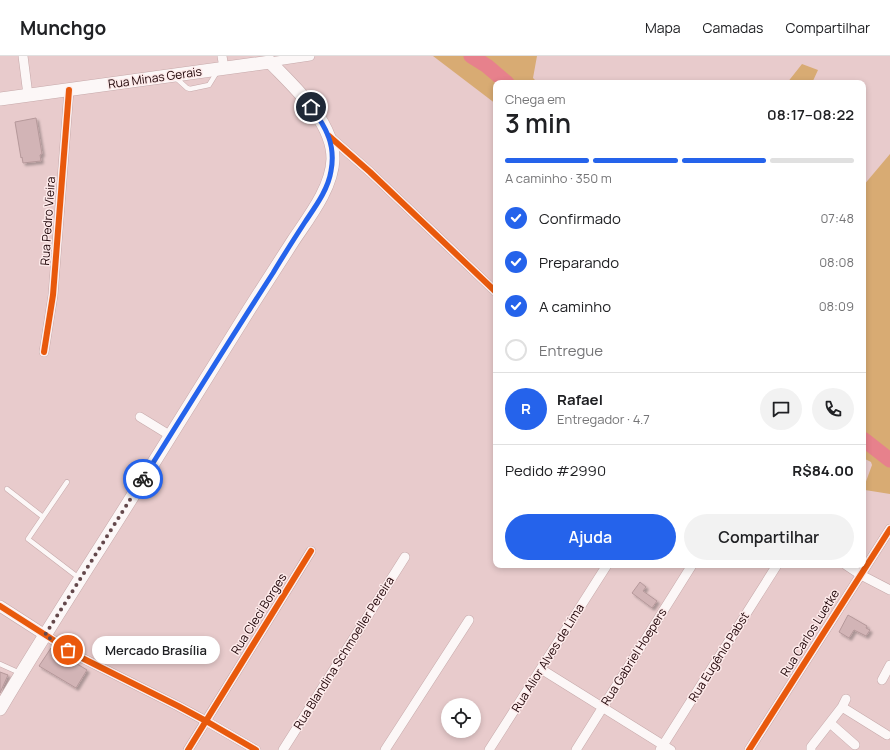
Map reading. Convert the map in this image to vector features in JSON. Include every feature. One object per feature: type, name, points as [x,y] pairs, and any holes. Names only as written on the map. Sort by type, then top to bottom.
[{"type":"main road","name":"Rua Minas Gerais","points":[[0,99],[174,75],[222,64],[270,62]]},
{"type":"main road","points":[[0,708],[324,192],[331,172],[333,158],[326,128],[302,96],[270,62]]},
{"type":"street","points":[[23,56],[28,95]]},
{"type":"street","name":"Rua Minas Gerais","points":[[270,62],[310,56]]},
{"type":"street","name":"Rua Pedro Vieira","points":[[44,352],[54,295],[69,90]]},
{"type":"street","points":[[329,136],[370,172],[493,289]]},
{"type":"street","points":[[140,417],[171,436]]},
{"type":"street","name":"Rua Carlos Luetke","points":[[866,566],[890,529]]},
{"type":"street","name":"Rua Cleci Borges","points":[[188,750],[311,551]]},
{"type":"street","name":"Rua Blandina Schmoeller Pereira","points":[[283,750],[405,557]]},
{"type":"street","name":"Rua Alior Alves de Lima","points":[[489,750],[605,568]]},
{"type":"street","name":"Rua Gabriel Hoepers","points":[[576,750],[690,568]]},
{"type":"street","name":"Rua Eugênio Pabst","points":[[665,748],[775,568]]},
{"type":"street","points":[[850,568],[860,575],[890,590]]},
{"type":"street","name":"Rua Carlos Luetke","points":[[749,750],[865,568]]},
{"type":"street","points":[[0,606],[87,661],[178,706],[256,750]]},
{"type":"street","points":[[385,750],[468,620]]},
{"type":"street","points":[[882,680],[890,665]]},
{"type":"street","points":[[541,669],[665,748]]},
{"type":"street","points":[[810,750],[844,703],[887,735]]},
{"type":"street","points":[[830,723],[856,745]]},
{"type":"lane","points":[[68,482],[28,539],[80,579]]},
{"type":"lane","points":[[8,489],[43,517]]},
{"type":"lane","points":[[0,664],[21,673]]},
{"type":"shaded area","points":[[433,56],[537,56],[533,78],[535,80],[493,80],[493,102]]},
{"type":"shaded area","points":[[802,64],[818,70],[813,80],[789,80]]},
{"type":"shaded area","points":[[890,154],[890,494],[866,490],[866,482],[872,465],[871,462],[866,460],[866,182]]},
{"type":"building","points":[[36,118],[42,154],[40,155],[41,161],[23,163],[15,122]]},
{"type":"building","points":[[640,582],[646,587],[643,591],[657,601],[652,608],[632,593]]},
{"type":"building","points":[[848,615],[867,626],[866,628],[870,630],[866,636],[854,630],[849,638],[839,632]]},
{"type":"building","points":[[51,648],[87,670],[76,688],[39,666]]},
{"type":"building","points":[[0,672],[8,675],[0,693]]},
{"type":"waterway","points":[[471,56],[487,66],[503,80]]},
{"type":"waterway","points":[[866,441],[890,460]]},
{"type":"cycle path","points":[[44,352],[53,295],[69,90]]},
{"type":"cycle path","points":[[329,136],[370,172],[493,289]]},
{"type":"cycle path","points":[[866,567],[890,529]]},
{"type":"cycle path","points":[[188,750],[311,551]]},
{"type":"cycle path","points":[[749,750],[865,568]]},
{"type":"cycle path","points":[[0,606],[80,657],[178,706],[256,750]]},
{"type":"way so far","points":[[68,650],[45,635],[143,479]]},
{"type":"place","name":"Mercado Brasília","points":[[68,650]]},
{"type":"route","points":[[143,479],[324,192],[331,172],[333,158],[332,149],[326,128],[311,107]]}]
